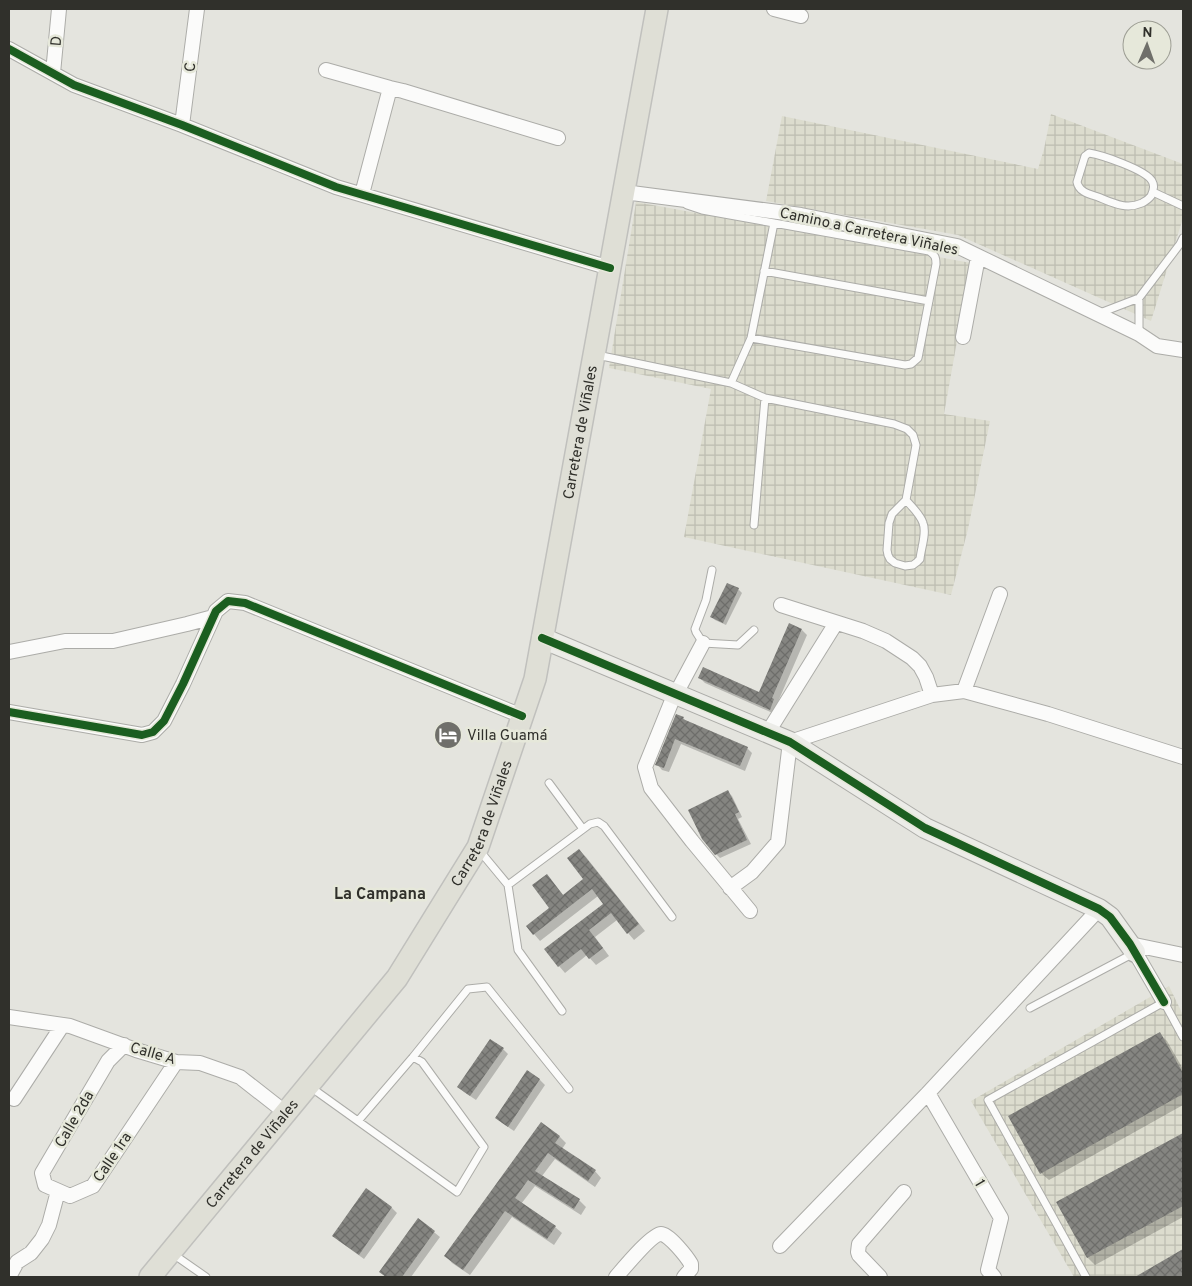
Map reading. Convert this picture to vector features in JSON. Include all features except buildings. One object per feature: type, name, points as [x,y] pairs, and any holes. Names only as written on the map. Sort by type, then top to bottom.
[{"type":"main road","name":"Carretera de Viñales","points":[[150,1277],[398,978],[478,847],[535,679],[657,9]]},
{"type":"street","name":"D","points":[[53,73],[59,9]]},
{"type":"street","name":"C","points":[[182,124],[197,9]]},
{"type":"street","points":[[774,9],[801,16]]},
{"type":"street","points":[[9,49],[74,85],[182,124],[336,187],[610,268]]},
{"type":"street","points":[[326,70],[403,91],[558,138]]},
{"type":"street","points":[[362,194],[390,88]]},
{"type":"street","name":"Camino a Carretera Viñales","points":[[624,192],[801,215],[957,246],[1138,334],[1156,346],[1183,350]]},
{"type":"street","points":[[963,337],[978,257]]},
{"type":"street","points":[[964,692],[1000,594]]},
{"type":"street","points":[[9,712],[142,735],[152,732],[164,720],[183,684],[216,610],[228,602],[245,603],[522,716]]},
{"type":"street","points":[[781,605],[863,630],[886,641],[912,658],[920,666],[932,695]]},
{"type":"street","points":[[9,652],[66,641],[113,640],[213,617]]},
{"type":"street","points":[[768,732],[836,623]]},
{"type":"street","points":[[542,638],[790,742],[925,828],[1099,910],[1110,917],[1133,948],[1164,1002]]},
{"type":"street","points":[[703,642],[664,719],[645,767],[651,788],[750,911]]},
{"type":"street","points":[[790,742],[932,695],[964,692],[1048,714],[1183,757]]},
{"type":"street","points":[[730,888],[752,872],[778,842],[790,742]]},
{"type":"street","points":[[780,1246],[928,1093],[1099,910]]},
{"type":"street","points":[[1133,948],[1183,955]]},
{"type":"street","name":"Calle A","points":[[9,1017],[70,1026],[136,1050],[176,1062],[200,1063],[240,1077],[286,1114]]},
{"type":"street","points":[[14,1099],[62,1026]]},
{"type":"street","name":"Calle 2da","points":[[58,1191],[45,1185],[42,1173],[108,1061],[124,1045]]},
{"type":"street","name":"Calle 1ra","points":[[58,1191],[70,1196],[93,1186],[176,1062]]},
{"type":"street","name":"1","points":[[928,1093],[1001,1218],[987,1275]]},
{"type":"street","points":[[9,1277],[16,1262],[31,1253],[42,1239],[49,1225],[58,1191]]},
{"type":"street","points":[[880,1277],[859,1255],[859,1244],[904,1192]]},
{"type":"street","points":[[616,1277],[651,1239],[659,1234],[666,1235],[691,1264],[684,1277]]},
{"type":"lane","points":[[1088,153],[1093,154],[1130,166],[1152,181],[1153,192],[1148,200],[1126,206],[1117,205],[1081,190],[1077,182],[1085,156],[1088,153]]},
{"type":"lane","points":[[1153,192],[1183,206]]},
{"type":"lane","points":[[677,199],[702,210],[929,251],[934,254],[936,264],[918,358],[911,364],[905,366],[751,338]]},
{"type":"lane","points":[[731,383],[751,338],[774,223]]},
{"type":"lane","points":[[1096,315],[1139,298],[1183,238]]},
{"type":"lane","points":[[764,271],[929,301]]},
{"type":"lane","points":[[1138,334],[1139,298]]},
{"type":"lane","points":[[594,354],[731,383],[764,398],[894,424],[907,429],[913,435],[916,444],[906,500],[892,514],[887,550],[890,559],[895,563],[906,566],[913,565],[920,559],[924,531],[924,524],[906,500]]},
{"type":"lane","points":[[754,525],[764,398]]},
{"type":"lane","points":[[712,570],[706,600],[695,629],[696,632],[703,642],[738,645],[754,630]]},
{"type":"lane","points":[[549,783],[584,829]]},
{"type":"lane","points":[[508,885],[584,829],[598,822],[602,824],[672,917]]},
{"type":"lane","points":[[478,847],[508,885],[518,950],[562,1011]]},
{"type":"lane","points":[[1030,1008],[1133,948]]},
{"type":"lane","points":[[358,1121],[468,989],[487,987],[569,1088]]},
{"type":"lane","points":[[1086,1277],[988,1100],[1164,1002],[1183,1036]]},
{"type":"lane","points":[[309,1086],[457,1192],[484,1147],[422,1062],[413,1057]]},
{"type":"lane","points":[[170,1252],[206,1277]]},
{"type":"shaded area","points":[[1051,114],[1183,164],[1183,218],[1151,321],[958,235],[766,201],[782,116],[1038,169]]},
{"type":"shaded area","points":[[636,202],[971,263],[944,414],[990,421],[968,529],[951,595],[684,537],[711,389],[609,368]]},
{"type":"shaded area","points":[[1169,986],[1183,1015],[1183,1277],[1074,1277],[971,1101]]},
{"type":"cycle path","points":[[9,49],[74,85],[182,125],[336,187],[610,268]]},
{"type":"cycle path","points":[[9,712],[142,735],[153,732],[164,721],[216,611],[228,601],[245,603],[522,716]]},
{"type":"cycle path","points":[[542,638],[790,742],[925,828],[1099,909],[1110,917],[1130,944],[1164,1002]]},
{"type":"place","name":"Villa Guamá","points":[[448,735]]},
{"type":"district","name":"La Campana","points":[[380,893]]}]
